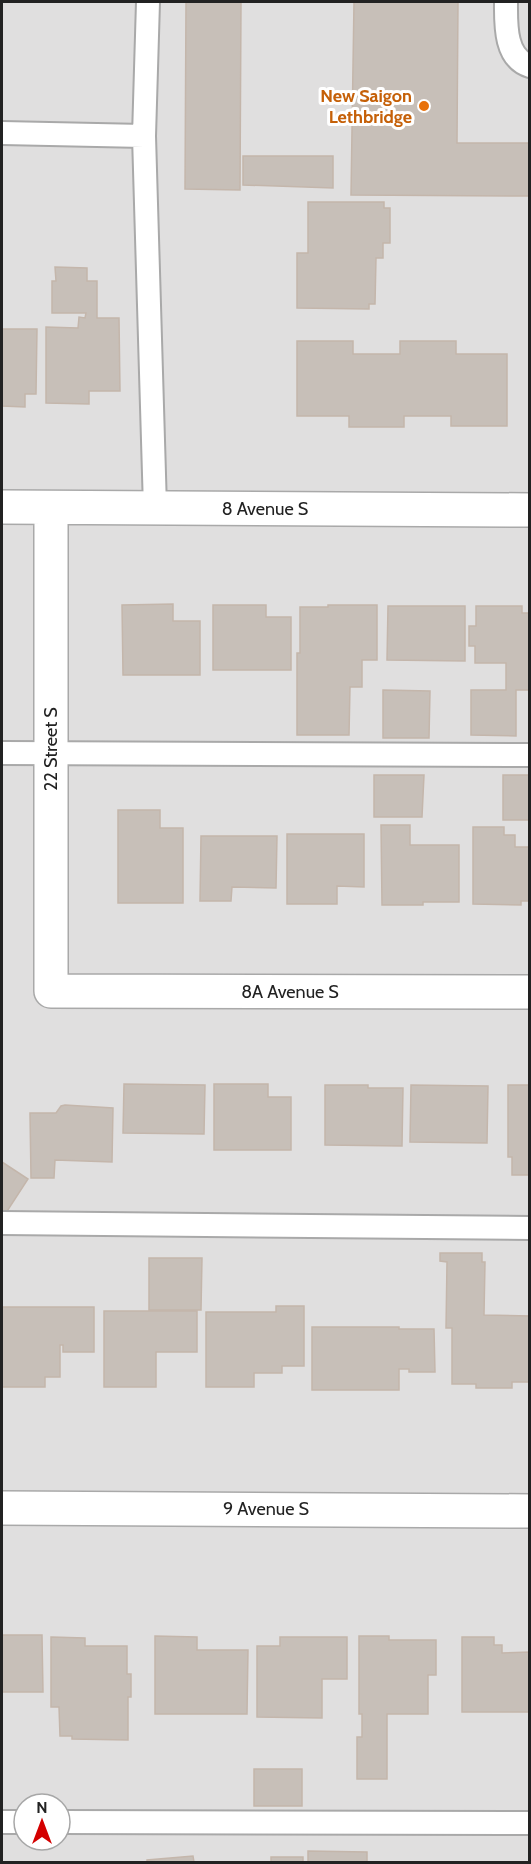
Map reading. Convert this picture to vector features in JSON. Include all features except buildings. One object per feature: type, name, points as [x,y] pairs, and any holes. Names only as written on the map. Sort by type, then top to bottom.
[{"type":"street","name":"8 Avenue S","points":[[2,507],[530,510]]},
{"type":"street","name":"22 Street S","points":[[51,508],[51,991]]},
{"type":"street","name":"8A Avenue S","points":[[51,991],[530,992]]},
{"type":"street","name":"9 Avenue S","points":[[2,1508],[530,1511]]},
{"type":"lane","points":[[148,2],[144,136],[155,508]]},
{"type":"lane","points":[[506,2],[506,28],[512,51],[525,65],[530,66]]},
{"type":"lane","points":[[2,133],[144,136]]},
{"type":"lane","points":[[2,753],[530,755]]},
{"type":"lane","points":[[2,1223],[530,1228]]},
{"type":"lane","points":[[72,1822],[530,1823]]},
{"type":"shaded area","points":[[2,2],[529,2],[529,1862],[2,1862]]},
{"type":"place","name":"New Saigon Lethbridge","points":[[424,106]]}]
